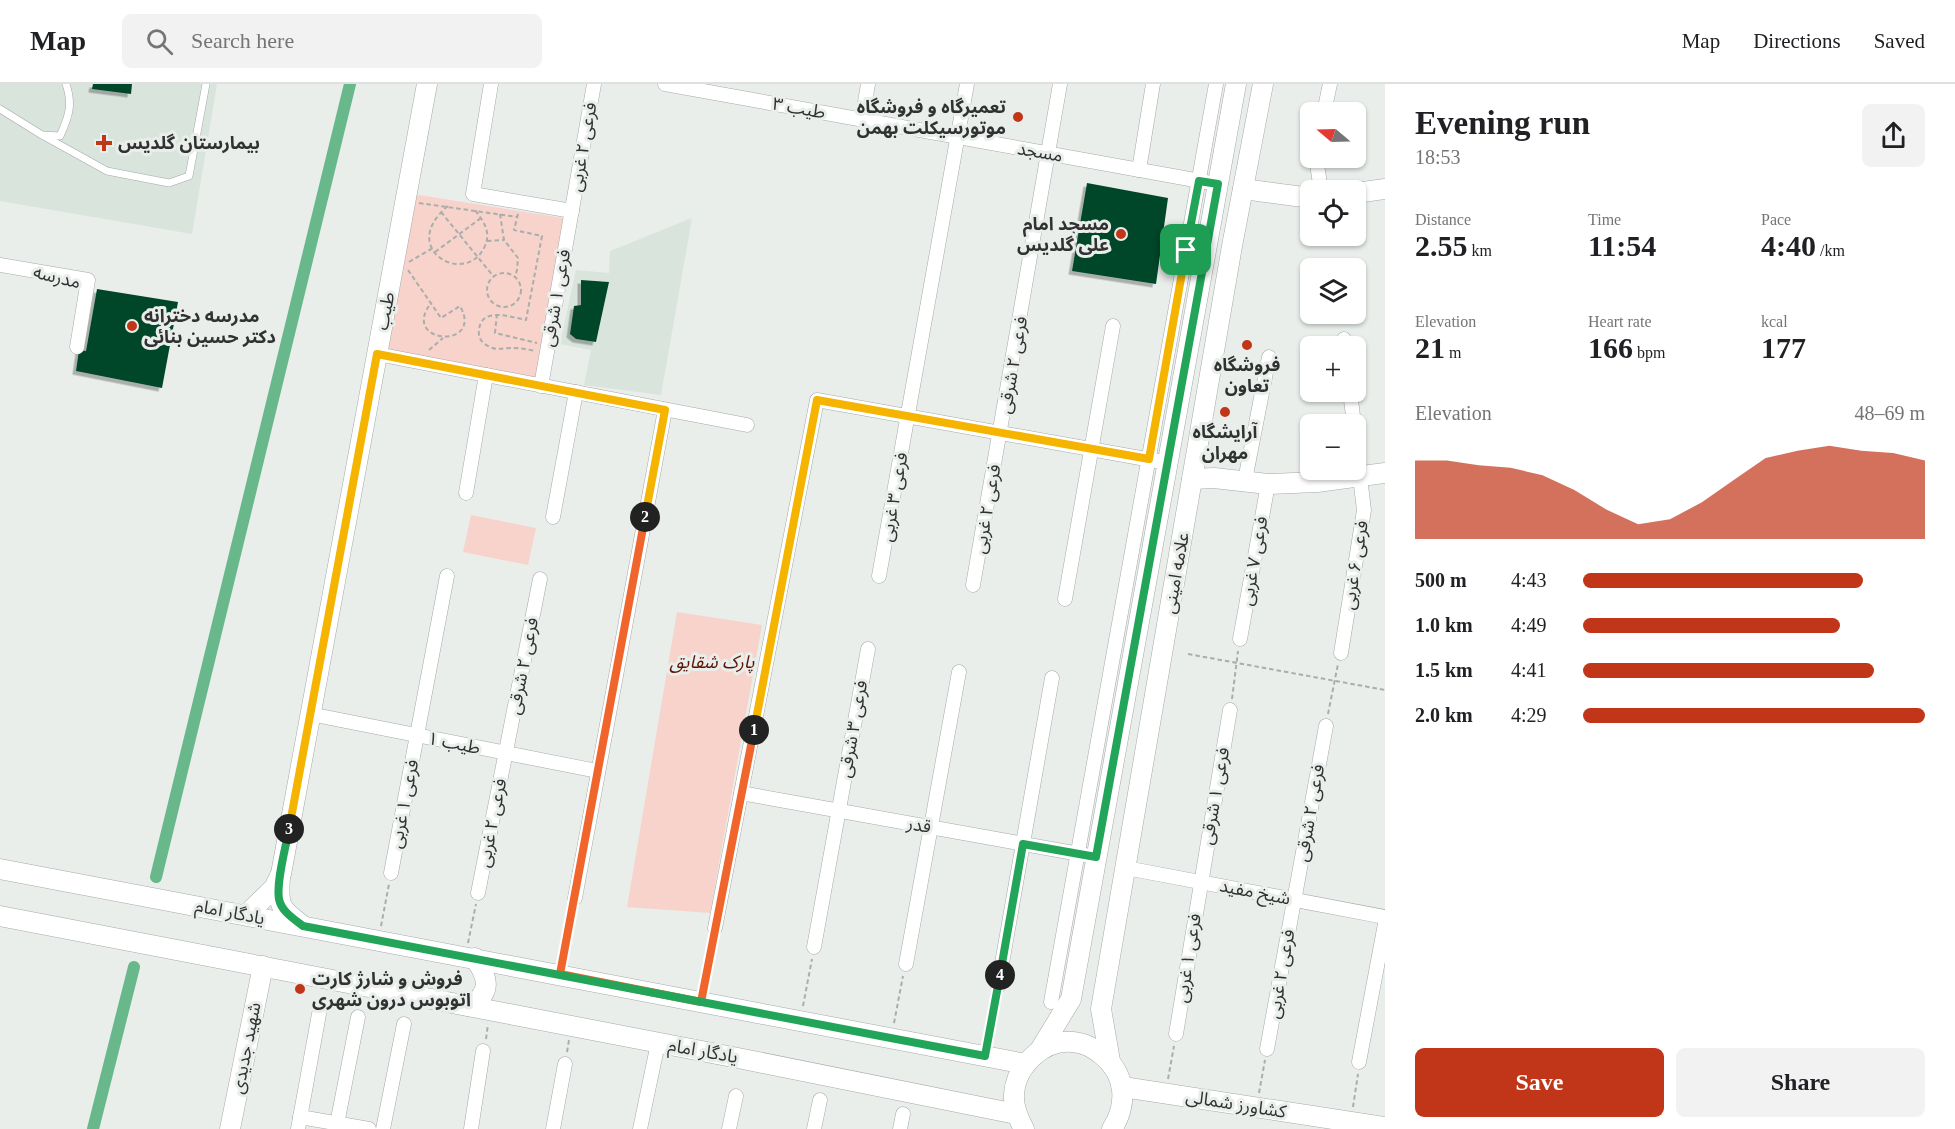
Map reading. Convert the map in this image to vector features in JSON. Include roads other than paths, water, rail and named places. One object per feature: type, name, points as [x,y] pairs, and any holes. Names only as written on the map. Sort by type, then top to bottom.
[{"type":"main road","name":"طیب","points":[[246,915],[274,888],[281,874],[427,84]]},
{"type":"main road","name":"علامه امینی","points":[[1026,1064],[1040,1050],[1071,999],[1087,855],[1116,751],[1158,461],[1208,182],[1236,84]]},
{"type":"main road","name":"علامه امینی","points":[[1110,1061],[1101,1009],[1263,84]]},
{"type":"main road","points":[[1243,189],[1300,196]]},
{"type":"main road","points":[[1366,192],[1385,189]]},
{"type":"main road","points":[[1366,476],[1385,473]]},
{"type":"main road","points":[[1192,479],[1214,478],[1268,483],[1334,480]]},
{"type":"main road","points":[[1116,751],[1144,757]]},
{"type":"main road","name":"یادگار امام","points":[[0,869],[1026,1064]]},
{"type":"main road","points":[[281,874],[279,900],[287,914],[303,926]]},
{"type":"main road","name":"یادگار امام","points":[[0,916],[571,1025],[1021,1124]]},
{"type":"main road","points":[[469,1006],[479,1000],[485,991],[486,980],[484,971],[470,957]]},
{"type":"main road","name":"شهید جدیدی","points":[[230,1129],[263,966]]},
{"type":"main road","points":[[1040,1050],[1056,1043],[1074,1042],[1091,1046],[1110,1061],[1123,1087],[1123,1103],[1112,1129]]},
{"type":"main road","points":[[1021,1124],[1014,1095],[1017,1077],[1026,1064]]},
{"type":"main road","name":"کشاورز شمالی","points":[[1123,1087],[1385,1127]]},
{"type":"street","points":[[491,84],[473,194],[572,211]]},
{"type":"street","name":"فرعی ۲ غربی","points":[[572,211],[594,84]]},
{"type":"street","name":"طیب ۳","points":[[665,84],[690,86],[862,120]]},
{"type":"street","points":[[862,120],[868,84]]},
{"type":"street","points":[[909,417],[967,84]]},
{"type":"street","points":[[1048,153],[1060,84]]},
{"type":"street","points":[[1138,170],[1153,84]]},
{"type":"street","points":[[1208,182],[1216,84]]},
{"type":"street","points":[[1326,102],[1330,84]]},
{"type":"street","name":"مسجد","points":[[862,120],[1208,182]]},
{"type":"street","name":"فرعی ۲ شرقی","points":[[1000,433],[1048,153]]},
{"type":"street","name":"فرعی ۱ شرقی","points":[[541,386],[572,211]]},
{"type":"street","name":"مدرسه","points":[[0,265],[88,280],[77,347]]},
{"type":"street","points":[[1065,598],[1113,326]]},
{"type":"street","points":[[377,354],[747,426]]},
{"type":"street","points":[[1245,480],[1269,357]]},
{"type":"street","points":[[466,493],[486,375]]},
{"type":"street","points":[[553,517],[576,392]]},
{"type":"street","points":[[715,928],[817,400],[1158,461],[1087,855],[1051,1002]]},
{"type":"street","points":[[574,898],[665,410]]},
{"type":"street","name":"فرعی ۳ غربی","points":[[879,576],[909,417]]},
{"type":"street","name":"فرعی ۲ غربی","points":[[973,585],[1000,433]]},
{"type":"street","name":"فرعی ۶ غربی","points":[[1341,653],[1364,510],[1360,480]]},
{"type":"street","name":"فرعی ۷ غربی","points":[[1240,639],[1268,483]]},
{"type":"street","points":[[417,735],[447,576]]},
{"type":"street","name":"فرعی ۲ شرقی","points":[[506,753],[540,579]]},
{"type":"street","name":"فرعی ۳ شرقی","points":[[839,810],[868,649]]},
{"type":"street","points":[[906,964],[959,672]]},
{"type":"street","points":[[998,986],[1052,678]]},
{"type":"street","name":"فرعی ۱ شرقی","points":[[1200,882],[1230,710]]},
{"type":"street","name":"طیب ۱","points":[[310,714],[597,771]]},
{"type":"street","name":"فرعی ۲ شرقی","points":[[1294,900],[1326,726]]},
{"type":"street","name":"فرعی ۱ غربی","points":[[392,873],[417,735]]},
{"type":"street","name":"فرعی ۲ غربی","points":[[478,893],[506,753]]},
{"type":"street","name":"قدر","points":[[741,793],[1087,855]]},
{"type":"street","points":[[814,947],[839,810]]},
{"type":"street","name":"شیخ مفید","points":[[1125,868],[1385,917]]},
{"type":"street","name":"فرعی ۱ غربی","points":[[1176,1034],[1200,882]]},
{"type":"street","name":"فرعی ۲ غربی","points":[[1267,1049],[1294,900]]},
{"type":"street","points":[[1359,1062],[1385,924]]},
{"type":"street","points":[[319,1014],[299,1123],[369,1129]]},
{"type":"street","points":[[337,1126],[358,1017]]},
{"type":"street","points":[[383,1129],[404,1024]]},
{"type":"street","points":[[640,1129],[658,1043]]},
{"type":"street","points":[[471,1129],[483,1051]]},
{"type":"street","points":[[553,1129],[565,1064]]},
{"type":"street","points":[[729,1129],[736,1096]]},
{"type":"street","points":[[814,1129],[820,1100]]},
{"type":"street","points":[[900,1129],[903,1114]]},
{"type":"lane","points":[[42,135],[60,136],[71,99],[66,84]]},
{"type":"lane","points":[[0,109],[107,171],[169,183],[189,176],[206,84]]},
{"type":"waterway","points":[[156,877],[350,84]]},
{"type":"waterway","points":[[93,1129],[134,967]]},
{"type":"place","name":"تعمیرگاه و فروشگاه موتورسیکلت بهمن","points":[[1018,117]]},
{"type":"place","name":"بیمارستان گلدیس","points":[[104,143]]},
{"type":"place","name":"مسجد امام علی گلدیس","points":[[1121,234]]},
{"type":"place","name":"مدرسه دخترانه دکتر حسین بنائی","points":[[132,326]]},
{"type":"place","name":"فروشگاه تعاون","points":[[1247,345]]},
{"type":"place","name":"آرایشگاه مهران","points":[[1225,412]]},
{"type":"place","name":"فروش و شارژ کارت اتوبوس درون شهری","points":[[300,989]]},
{"type":"park label","name":"پارک شقایق","points":[[712,662]]}]
